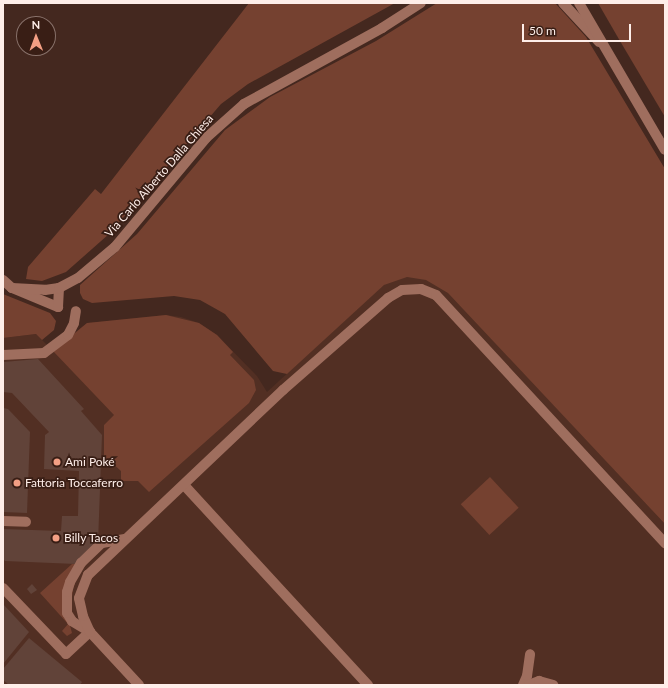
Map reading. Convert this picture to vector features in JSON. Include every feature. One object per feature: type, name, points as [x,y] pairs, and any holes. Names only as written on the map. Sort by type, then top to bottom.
[{"type":"street","name":"Via Carlo Alberto Dalla Chiesa","points":[[12,288],[30,290],[59,288],[78,278],[115,246],[206,138],[244,104],[382,28],[414,3]]},
{"type":"street","name":"Via Carlo Alberto Dalla Chiesa","points":[[404,12],[421,3]]},
{"type":"street","points":[[562,3],[603,46]]},
{"type":"street","points":[[579,3],[597,30],[603,46],[665,150]]},
{"type":"street","points":[[3,280],[12,288],[58,307],[59,288]]},
{"type":"street","points":[[90,632],[83,616],[79,598],[82,587],[88,575],[283,390],[388,298],[402,290],[421,289],[436,295],[665,543]]},
{"type":"street","points":[[3,355],[44,353],[68,335],[74,323],[76,311]]},
{"type":"street","points":[[184,485],[368,685]]},
{"type":"street","points":[[3,521],[26,522]]},
{"type":"street","points":[[125,539],[102,543],[81,563],[70,582],[67,592],[67,613],[72,621],[90,632],[138,685]]},
{"type":"street","points":[[3,588],[66,654],[90,632]]},
{"type":"street","points":[[523,685],[527,676],[530,654]]},
{"type":"street","points":[[529,685],[539,681],[554,685]]},
{"type":"shaded area","points":[[249,3],[395,3],[248,84],[221,104],[109,234],[66,272],[42,281],[26,279],[28,267],[95,189],[101,194]]},
{"type":"shaded area","points":[[437,3],[555,3],[586,37],[665,169],[665,524],[448,293],[426,280],[407,277],[384,285],[287,374],[273,371],[225,314],[200,300],[174,296],[92,303],[83,299],[80,293],[80,285],[137,234],[225,130],[270,97],[376,41]]},
{"type":"shaded area","points":[[598,3],[665,3],[665,117],[620,41]]},
{"type":"shaded area","points":[[415,256],[665,524],[665,685],[3,685],[3,338],[36,334],[53,351],[87,323],[166,315],[181,317],[199,323],[217,335],[257,376],[267,392]]},
{"type":"shaded area","points":[[3,294],[50,313],[56,321],[54,330],[42,340],[36,334],[3,338]]},
{"type":"shaded area","points":[[166,315],[199,323],[217,335],[233,352],[230,355],[254,380],[256,390],[249,403],[149,492],[138,481],[121,481],[121,471],[111,462],[104,461],[104,425],[114,415],[53,351],[87,323]]},
{"type":"shaded area","points":[[490,477],[519,508],[489,535],[461,504]]},
{"type":"shaded area","points":[[72,564],[76,564],[69,622],[72,633],[67,636],[62,631],[68,624],[40,593]]},
{"type":"building","points":[[38,359],[84,409],[81,411],[102,435],[98,543],[76,564],[5,561],[3,559],[3,529],[61,531],[62,516],[78,516],[79,471],[44,469],[45,435],[49,432],[12,393],[3,392],[3,362]]},
{"type":"building","points":[[3,408],[8,409],[30,432],[27,513],[3,512]]},
{"type":"building","points":[[32,584],[37,590],[31,594],[27,589]]},
{"type":"building","points":[[3,604],[29,632],[3,664]]},
{"type":"building","points":[[29,638],[82,682],[80,685],[9,685],[3,680],[3,669]]},
{"type":"place","name":"Ami Poké","points":[[57,462]]},
{"type":"place","name":"Fattoria Toccaferro","points":[[17,483]]},
{"type":"place","name":"Billy Tacos","points":[[56,538]]}]
